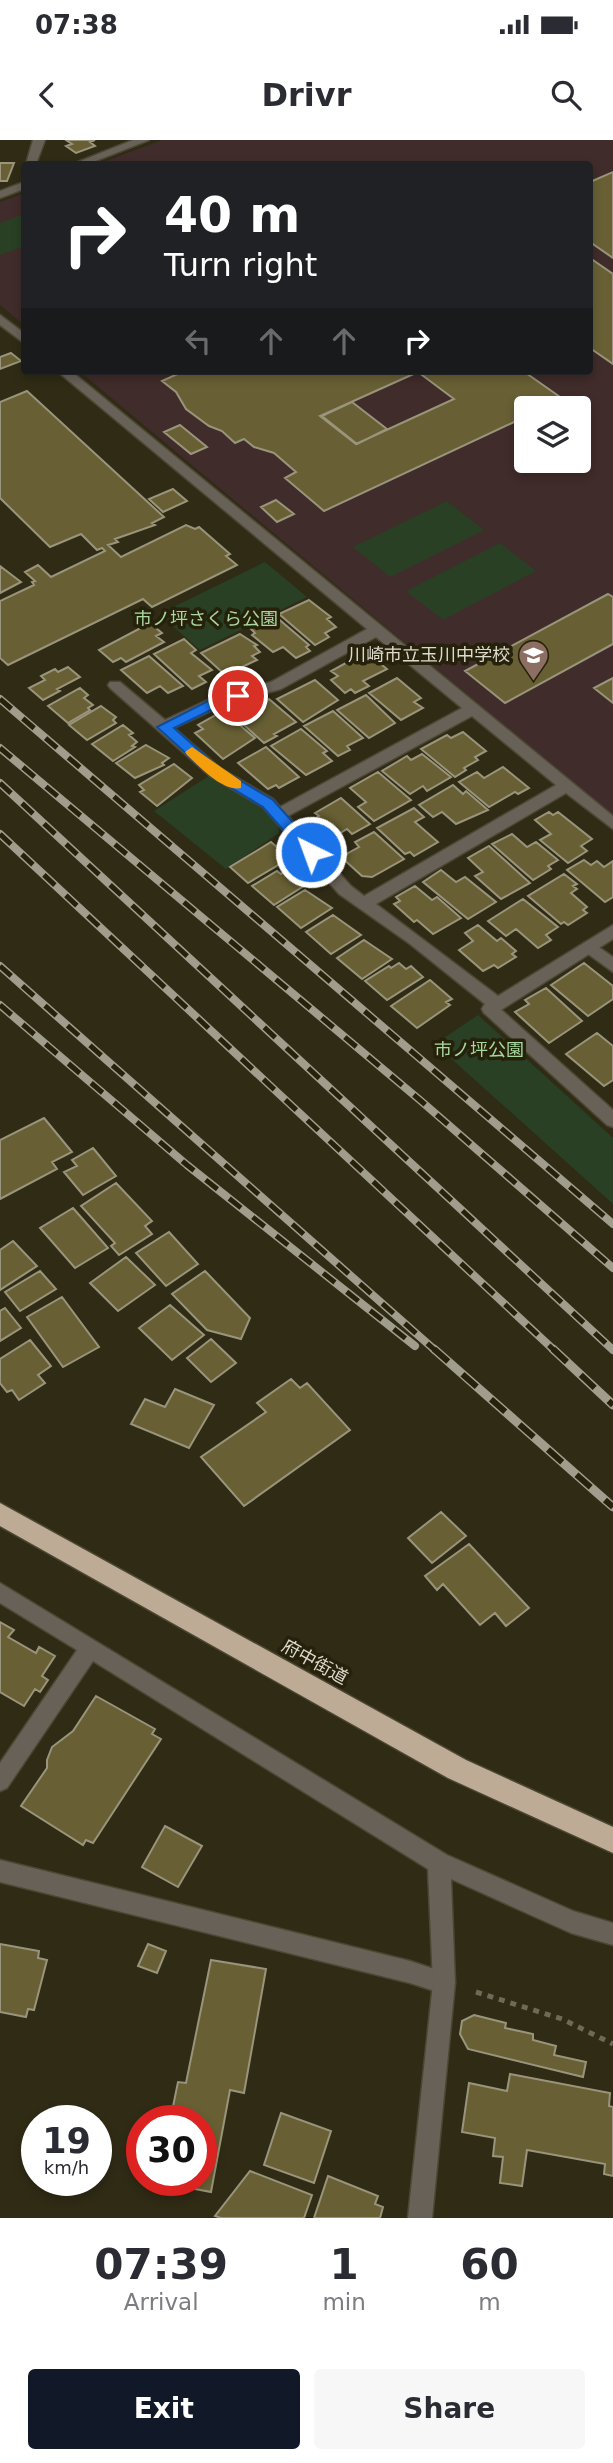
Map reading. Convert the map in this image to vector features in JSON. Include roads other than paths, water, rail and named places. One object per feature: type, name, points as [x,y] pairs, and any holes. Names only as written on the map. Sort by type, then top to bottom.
[{"type":"highway","name":"府中街道","points":[[0,1514],[457,1769],[613,1840]]},
{"type":"street","points":[[33,161],[39,140]]},
{"type":"street","points":[[87,161],[144,140]]},
{"type":"street","points":[[0,195],[21,186]]},
{"type":"street","points":[[0,319],[21,336]]},
{"type":"street","points":[[68,375],[613,824]]},
{"type":"street","points":[[164,727],[219,701],[276,686],[377,630]]},
{"type":"street","points":[[115,685],[215,772],[268,803],[345,890],[493,1007],[613,1120]]},
{"type":"street","points":[[278,815],[472,709]]},
{"type":"street","points":[[364,904],[567,786]]},
{"type":"street","points":[[493,1007],[613,931]]},
{"type":"street","points":[[590,947],[613,966]]},
{"type":"street","points":[[0,1592],[439,1863],[571,1922],[613,1934]]},
{"type":"street","points":[[0,1782],[90,1648]]},
{"type":"street","points":[[420,2218],[444,1983],[439,1863]]},
{"type":"street","points":[[0,1871],[410,1972],[444,1983]]},
{"type":"railway","points":[[0,699],[613,1224]]},
{"type":"railway","points":[[0,748],[421,1101],[613,1268]]},
{"type":"railway","points":[[0,783],[613,1350]]},
{"type":"railway","points":[[0,834],[555,1351]]},
{"type":"railway","points":[[0,966],[436,1351]]},
{"type":"railway","points":[[0,1005],[187,1165],[415,1346]]},
{"type":"railway","points":[[434,1349],[613,1507]]},
{"type":"railway","points":[[553,1349],[613,1405]]},
{"type":"place","name":"川崎市立玉川中学校","points":[[533,682]]},
{"type":"park label","name":"市ノ坪さくら公園","points":[[206,619]]},
{"type":"park label","name":"市ノ坪公園","points":[[479,1050]]}]
